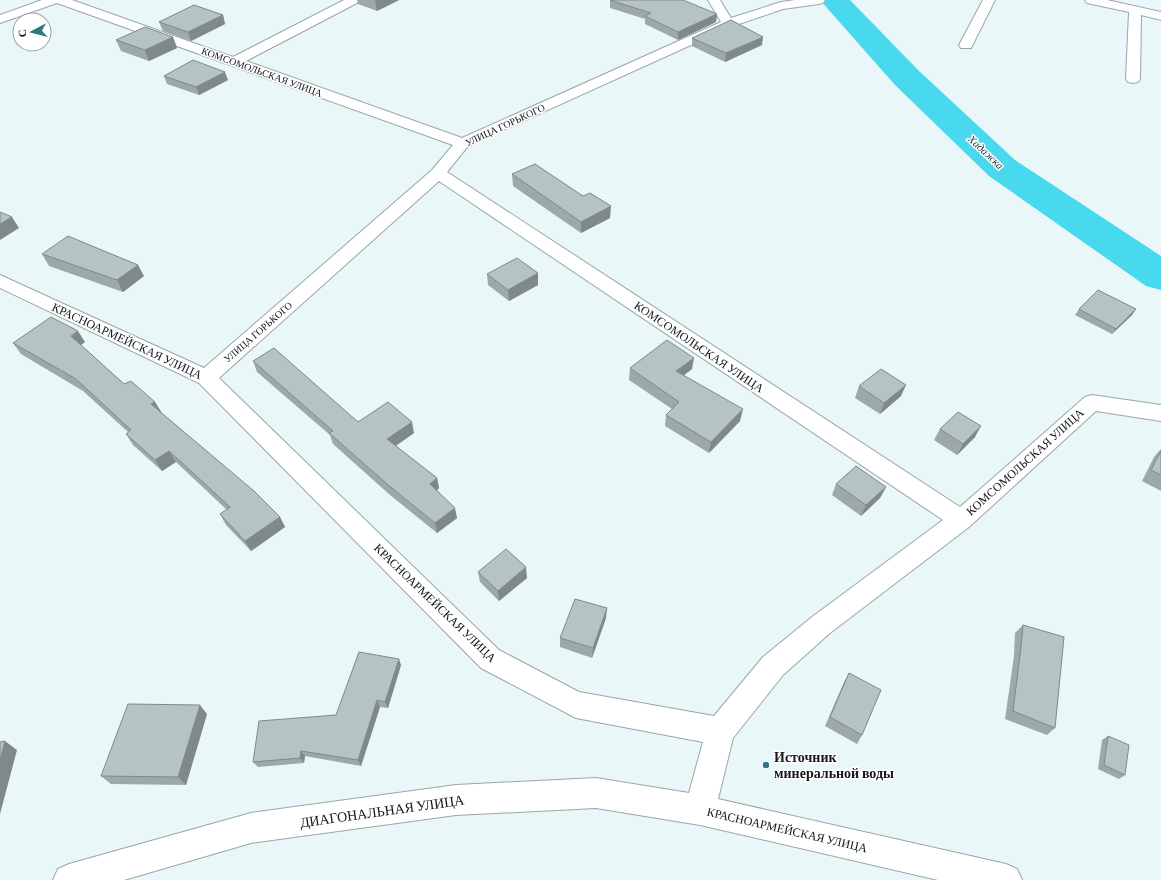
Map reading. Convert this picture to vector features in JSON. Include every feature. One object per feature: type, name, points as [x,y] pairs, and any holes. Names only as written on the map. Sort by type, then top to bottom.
[{"type":"street","points":[[0,19],[54,0]]},
{"type":"street","name":"КОМСОМОЛЬСКАЯ УЛИЦА","points":[[60,0],[463,143]]},
{"type":"street","points":[[234,62],[353,0]]},
{"type":"street","points":[[714,0],[728,23]]},
{"type":"street","name":"УЛИЦА ГОРЬКОГО","points":[[206,378],[438,173],[463,143],[728,23],[781,6],[818,0]]},
{"type":"street","points":[[966,44],[989,0]]},
{"type":"street","points":[[1091,0],[1161,16]]},
{"type":"street","points":[[1133,79],[1135,10]]},
{"type":"street","name":"КОМСОМОЛЬСКАЯ УЛИЦА","points":[[438,173],[961,520]]},
{"type":"street","name":"КРАСНОАРМЕЙСКАЯ УЛИЦА","points":[[0,280],[206,378],[490,659],[576,705],[720,731],[700,810],[1006,880]]},
{"type":"street","name":"КОМСОМОЛЬСКАЯ УЛИЦА","points":[[720,731],[773,666],[821,625],[961,520],[1092,403],[1161,413]]},
{"type":"street","name":"ДИАГОНАЛЬНАЯ УЛИЦА","points":[[69,880],[251,828],[456,800],[596,793],[700,810]]},
{"type":"building","points":[[610,0],[683,0],[717,14],[678,32],[645,16],[651,13]]},
{"type":"building","points":[[194,5],[223,15],[188,32],[159,22]]},
{"type":"building","points":[[731,20],[763,37],[726,53],[692,38]]},
{"type":"building","points":[[145,27],[173,37],[145,50],[116,40]]},
{"type":"building","points":[[193,60],[225,72],[196,87],[164,76]]},
{"type":"building","points":[[535,164],[583,196],[590,193],[611,206],[581,222],[512,174]]},
{"type":"building","points":[[0,212],[12,217],[0,224]]},
{"type":"building","points":[[68,236],[138,265],[117,280],[42,254]]},
{"type":"building","points":[[517,258],[538,273],[508,290],[487,274]]},
{"type":"building","points":[[1098,290],[1136,309],[1116,329],[1079,309]]},
{"type":"building","points":[[51,317],[78,331],[71,336],[124,384],[131,381],[155,402],[151,404],[254,491],[280,517],[245,541],[220,514],[230,507],[169,451],[155,460],[126,434],[131,430],[76,379],[13,343]]},
{"type":"building","points":[[667,340],[694,358],[676,371],[743,409],[711,442],[666,415],[679,402],[630,368]]},
{"type":"building","points":[[274,348],[358,422],[388,402],[412,422],[387,439],[437,478],[430,484],[455,508],[435,523],[387,484],[329,433],[333,431],[253,361]]},
{"type":"building","points":[[881,369],[906,385],[884,403],[859,386]]},
{"type":"building","points":[[958,412],[981,426],[963,444],[940,429]]},
{"type":"building","points":[[1161,451],[1161,475],[1151,470]]},
{"type":"building","points":[[856,466],[886,487],[866,505],[836,484]]},
{"type":"building","points":[[506,549],[526,567],[498,591],[478,572]]},
{"type":"building","points":[[575,599],[607,608],[593,648],[560,638]]},
{"type":"building","points":[[1023,625],[1064,637],[1055,728],[1013,711]]},
{"type":"building","points":[[359,652],[399,659],[385,702],[377,700],[358,760],[301,751],[300,758],[253,762],[259,721],[336,715]]},
{"type":"building","points":[[849,673],[881,690],[862,735],[830,717]]},
{"type":"building","points":[[128,704],[200,705],[178,777],[101,776]]},
{"type":"building","points":[[1108,736],[1129,745],[1125,775],[1104,765]]},
{"type":"building","points":[[5,741],[0,760],[0,742]]},
{"type":"waterway","name":"Хадажка","points":[[834,0],[907,78],[1002,168],[1161,276]]},
{"type":"place","name":"Источник минеральной воды","points":[[766,765]]}]
